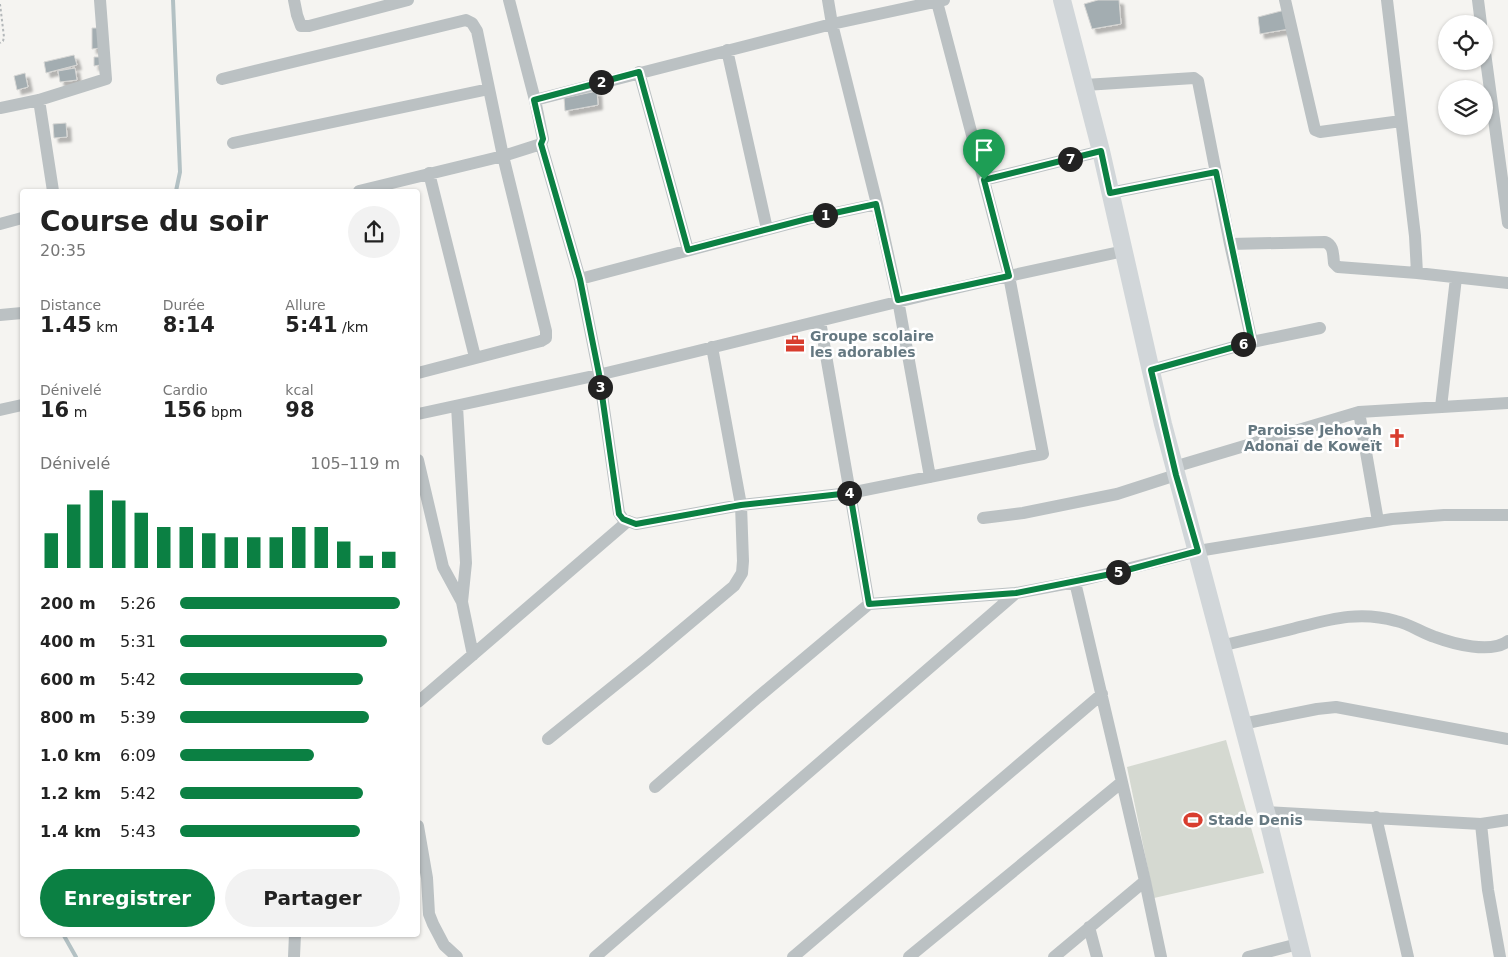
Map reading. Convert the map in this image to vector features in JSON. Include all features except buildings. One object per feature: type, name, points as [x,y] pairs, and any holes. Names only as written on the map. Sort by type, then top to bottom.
[{"type":"street","points":[[0,108],[39,100],[106,79],[100,0]]},
{"type":"street","points":[[294,0],[301,26],[309,26],[382,3],[408,0]]},
{"type":"street","points":[[509,0],[543,139],[541,144],[580,279],[599,374],[619,514],[636,524],[741,505],[850,493],[1043,454],[1009,276],[940,1],[832,24],[534,100]]},
{"type":"street","points":[[828,0],[832,24],[898,300],[930,477]]},
{"type":"street","points":[[1062,0],[1101,151],[1175,471],[1198,551],[1300,950],[1248,957]]},
{"type":"street","points":[[1285,0],[1315,130],[1320,132],[1400,121]]},
{"type":"street","points":[[1387,0],[1415,236],[1417,273]]},
{"type":"street","points":[[1478,0],[1480,15]]},
{"type":"street","points":[[222,79],[466,20],[472,23],[477,31],[503,156],[546,338],[541,341],[420,372]]},
{"type":"street","points":[[727,50],[767,229]]},
{"type":"street","points":[[1487,70],[1508,223]]},
{"type":"street","points":[[639,72],[688,250]]},
{"type":"street","points":[[1085,85],[1194,78],[1198,81],[1230,244],[1252,342]]},
{"type":"street","points":[[233,143],[489,90]]},
{"type":"street","points":[[39,100],[53,189]]},
{"type":"street","points":[[369,189],[503,156],[541,144]]},
{"type":"street","points":[[984,180],[1101,151]]},
{"type":"street","points":[[1110,193],[1216,172]]},
{"type":"street","points":[[429,174],[475,358]]},
{"type":"street","points":[[580,279],[767,229],[876,204]]},
{"type":"street","points":[[0,224],[20,219]]},
{"type":"street","points":[[1230,244],[1325,242],[1332,247],[1334,263],[1338,267],[1508,283]]},
{"type":"street","points":[[420,414],[599,374],[820,321],[898,300],[1124,251]]},
{"type":"street","points":[[1441,407],[1456,278]]},
{"type":"street","points":[[0,314],[20,313]]},
{"type":"street","points":[[820,321],[869,604]]},
{"type":"street","points":[[1151,370],[1252,342],[1320,328]]},
{"type":"street","points":[[548,739],[734,586],[742,573],[741,505],[712,347]]},
{"type":"street","points":[[983,518],[1023,513],[1117,494],[1175,471],[1359,412],[1508,403]]},
{"type":"street","points":[[0,410],[20,405]]},
{"type":"street","points":[[457,406],[466,563],[462,602]]},
{"type":"street","points":[[1359,412],[1378,521]]},
{"type":"street","points":[[420,469],[443,567],[462,602],[473,655]]},
{"type":"street","points":[[655,787],[869,604],[1016,593],[1075,582],[1198,551],[1378,521],[1415,516],[1508,515]]},
{"type":"street","points":[[420,700],[628,521]]},
{"type":"street","points":[[1075,582],[1145,881],[1160,957]]},
{"type":"street","points":[[595,957],[1016,593]]},
{"type":"street","points":[[1221,646],[1339,617],[1369,615],[1398,621],[1435,638],[1469,646],[1493,648],[1502,646],[1508,641]]},
{"type":"street","points":[[793,957],[1102,694]]},
{"type":"street","points":[[1242,724],[1327,706],[1336,706],[1508,739]]},
{"type":"street","points":[[909,957],[1122,782]]},
{"type":"street","points":[[1266,812],[1481,824],[1508,820]]},
{"type":"street","points":[[1376,817],[1408,957]]},
{"type":"street","points":[[1481,824],[1488,890],[1500,957]]},
{"type":"street","points":[[420,838],[427,878],[423,914],[433,924],[444,945],[457,957]]},
{"type":"street","points":[[1054,957],[1145,881]]},
{"type":"street","points":[[1090,927],[1097,957]]},
{"type":"street","points":[[294,957],[295,937]]},
{"type":"path","points":[[0,4],[4,38],[0,44]]},
{"type":"shaded area","name":"Stade Denis","points":[[1226,740],[1264,873],[1154,898],[1127,767]]},
{"type":"waterway","points":[[173,0],[180,172],[176,189]]},
{"type":"waterway","points":[[65,937],[76,957]]},
{"type":"place","name":"Groupe scolaire les adorables","points":[[795,344]]},
{"type":"place","name":"Paroisse Jehovah Adonaï de Koweït","points":[[1397,438]]},
{"type":"place","name":"Stade Denis","points":[[1193,820]]},
{"type":"route","points":[[639,72],[688,250],[807,219],[876,204],[898,300],[1009,276],[984,180],[1101,151],[1110,193],[1216,172],[1252,342],[1151,370],[1176,475],[1198,551],[1116,573],[1016,593],[869,604],[850,493],[741,505],[636,524],[623,519],[619,514],[599,374],[580,279],[541,144],[543,139],[534,100],[639,72]]}]
